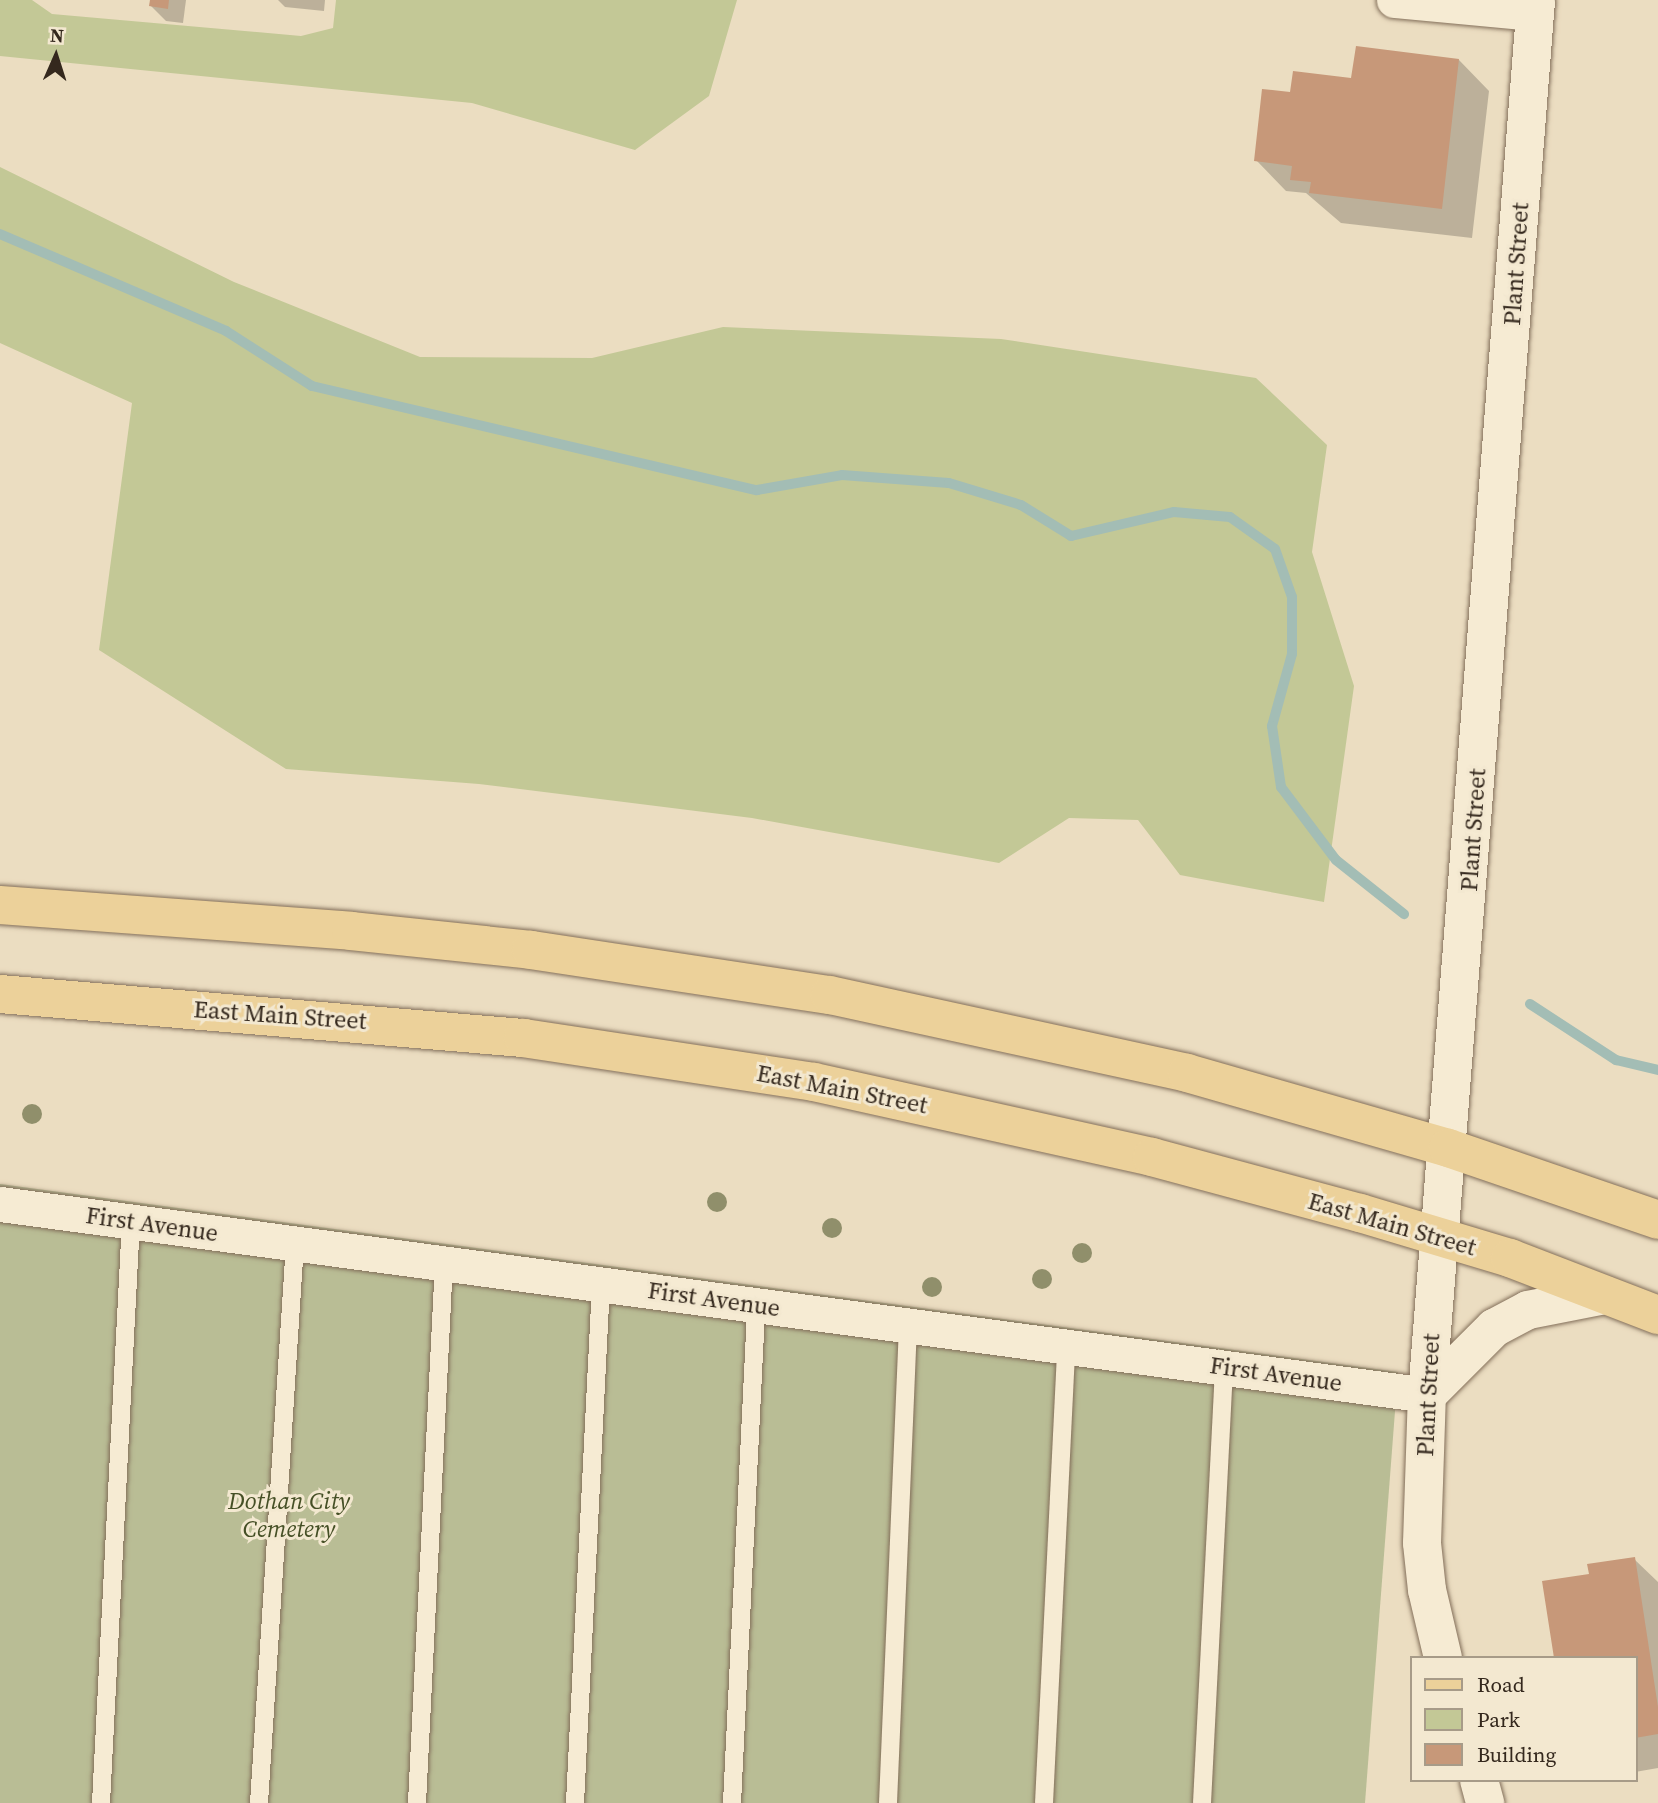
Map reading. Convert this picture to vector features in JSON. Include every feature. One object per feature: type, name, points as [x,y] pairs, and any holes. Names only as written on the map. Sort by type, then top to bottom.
[{"type":"main road","points":[[0,905],[351,931],[531,950],[737,979],[1008,1031],[1161,1067],[1448,1148],[1658,1220]]},
{"type":"main road","name":"East Main Street","points":[[0,994],[523,1038],[801,1080],[1152,1157],[1440,1237],[1658,1315]]},
{"type":"street","points":[[1394,0],[1536,7]]},
{"type":"street","name":"Plant Street","points":[[1443,1656],[1427,1590],[1422,1544],[1427,1395],[1536,7]]},
{"type":"street","name":"First Avenue","points":[[0,1204],[1427,1395]]},
{"type":"street","points":[[1427,1395],[1494,1328],[1528,1310],[1605,1295]]},
{"type":"street","points":[[1480,1782],[1485,1803]]},
{"type":"lane","points":[[100,1803],[131,1221]]},
{"type":"lane","points":[[259,1803],[295,1243]]},
{"type":"lane","points":[[417,1803],[444,1263]]},
{"type":"lane","points":[[575,1803],[601,1284]]},
{"type":"lane","points":[[732,1803],[756,1305]]},
{"type":"lane","points":[[888,1803],[908,1326]]},
{"type":"lane","points":[[1044,1803],[1066,1347]]},
{"type":"lane","points":[[1202,1803],[1224,1368]]},
{"type":"green space","points":[[0,0],[32,0],[52,14],[301,36],[333,28],[336,0],[737,0],[709,96],[635,150],[472,103],[0,56]]},
{"type":"green space","points":[[0,167],[234,282],[420,357],[592,358],[723,327],[1001,339],[1256,378],[1327,445],[1312,552],[1354,686],[1324,902],[1180,875],[1138,820],[1069,818],[999,863],[752,818],[479,784],[286,769],[99,650],[132,403],[0,343]]},
{"type":"green space","name":"Dothan City Cemetery","points":[[0,1184],[1398,1372],[1365,1803],[0,1803]]},
{"type":"building","points":[[150,0],[169,0],[168,9],[149,6]]},
{"type":"building","points":[[1356,46],[1459,59],[1442,209],[1309,193],[1311,182],[1290,180],[1292,166],[1254,161],[1262,89],[1290,92],[1293,71],[1351,78]]},
{"type":"building","points":[[1635,1557],[1658,1707],[1658,1734],[1637,1738],[1637,1656],[1554,1656],[1542,1581],[1589,1574],[1587,1564]]},
{"type":"waterway","points":[[0,234],[226,331],[312,386],[757,490],[842,475],[949,483],[1021,505],[1071,536],[1174,512],[1230,517],[1275,549],[1292,597],[1292,654],[1272,726],[1281,787],[1336,860],[1404,914]]},
{"type":"waterway","points":[[1530,1004],[1616,1060],[1658,1070]]}]
